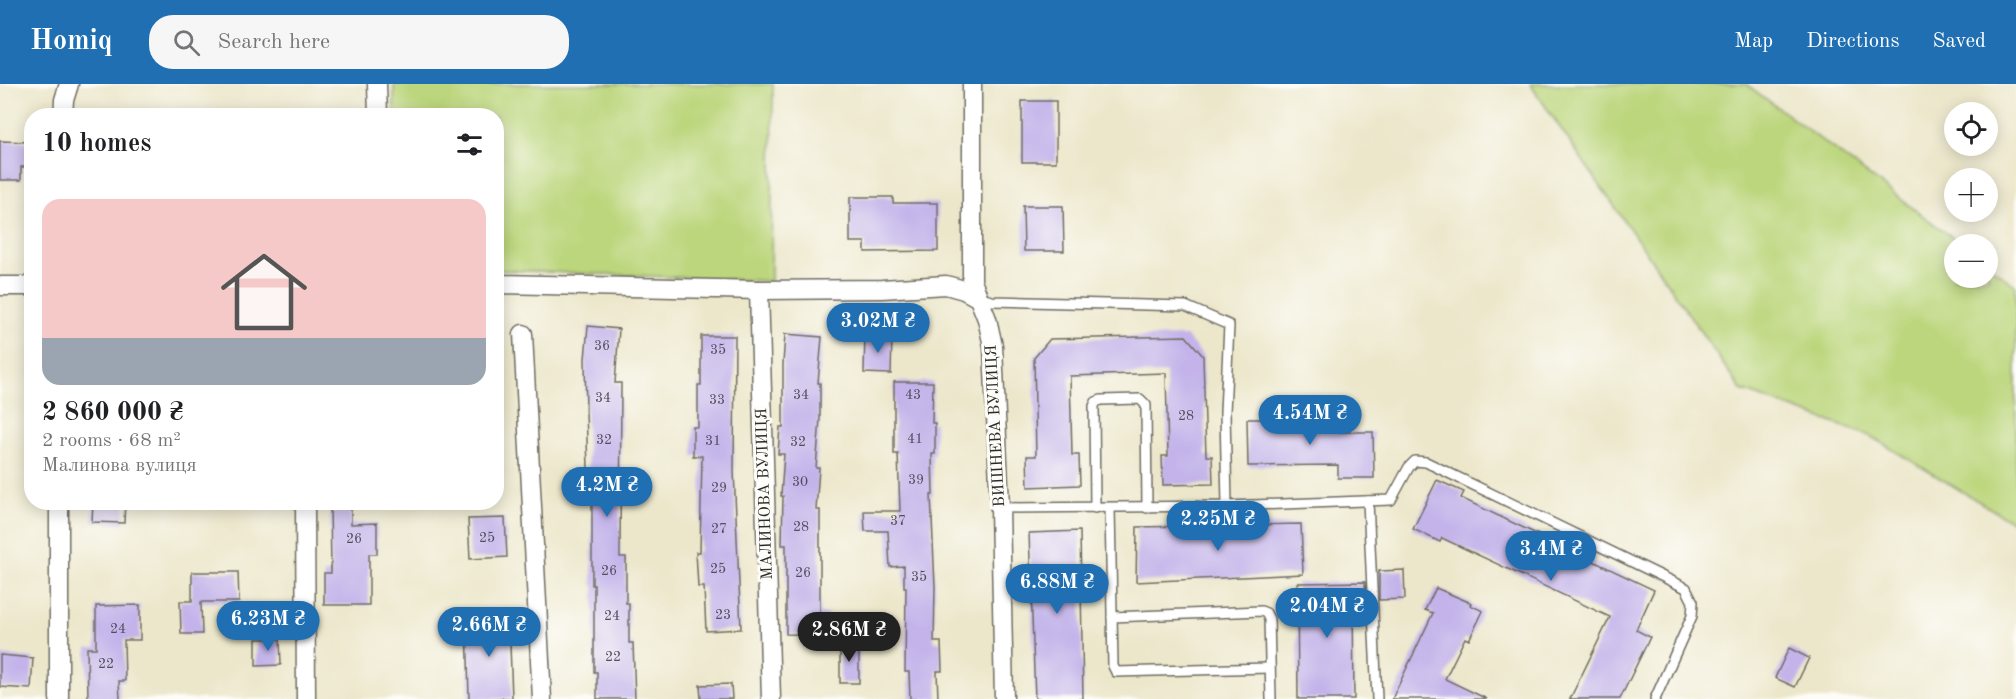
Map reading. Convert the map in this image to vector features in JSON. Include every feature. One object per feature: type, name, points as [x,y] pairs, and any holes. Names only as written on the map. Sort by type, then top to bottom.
[{"type":"street","points":[[64,108],[69,84]]},
{"type":"street","points":[[377,84],[378,108]]},
{"type":"street","name":"ВИШНЕВА ВУЛИЦЯ","points":[[972,84],[972,281],[987,319],[993,346],[1000,508],[1004,699]]},
{"type":"street","points":[[504,284],[759,290],[882,289],[946,285],[964,290],[977,297]]},
{"type":"street","points":[[0,286],[24,285]]},
{"type":"street","name":"МАЛИНОВА ВУЛИЦЯ","points":[[759,290],[771,699]]},
{"type":"street","points":[[524,334],[542,699]]},
{"type":"street","points":[[58,510],[59,699]]},
{"type":"street","points":[[305,510],[306,699]]},
{"type":"lane","points":[[977,297],[992,301],[1185,306],[1229,325],[1225,412],[1227,506]]},
{"type":"lane","points":[[1095,508],[1094,406],[1101,400],[1140,399],[1146,405],[1147,508]]},
{"type":"lane","points":[[1000,508],[1147,508],[1391,500],[1408,467],[1415,461],[1426,462],[1686,588],[1693,602],[1692,616],[1655,699]]},
{"type":"lane","points":[[1368,501],[1377,699]]},
{"type":"lane","points":[[1110,508],[1113,666],[1116,672],[1269,668]]},
{"type":"lane","points":[[1112,617],[1261,611],[1266,613],[1269,618],[1271,699]]},
{"type":"green space","points":[[394,84],[773,84],[771,281],[504,270],[504,108],[394,108]]},
{"type":"green space","points":[[1530,84],[1746,84],[1948,234],[1944,234],[1944,288],[1998,288],[1998,272],[2016,286],[2016,524],[1870,436],[1741,390]]},
{"type":"building","points":[[1022,101],[1056,101],[1056,162],[1022,162]]},
{"type":"building","points":[[0,141],[24,142],[24,167],[21,167],[21,180],[0,180]]},
{"type":"building","points":[[850,197],[893,197],[893,203],[938,203],[938,251],[865,252],[865,242],[850,242]]},
{"type":"building","points":[[1023,206],[1063,206],[1064,251],[1024,251]]},
{"type":"building","points":[[588,326],[619,329],[615,383],[621,383],[620,557],[626,557],[626,603],[629,603],[629,643],[633,643],[635,699],[597,699],[597,672],[594,672],[592,495],[589,495],[586,412],[585,359]]},
{"type":"building","points":[[785,334],[822,337],[818,383],[820,383],[820,419],[816,468],[819,468],[816,510],[820,510],[820,614],[828,614],[828,635],[786,634],[786,545],[782,545],[783,496],[781,496],[784,454],[778,454],[780,427],[783,427]]},
{"type":"building","points":[[865,335],[892,336],[891,374],[864,373]]},
{"type":"building","points":[[701,336],[735,336],[734,471],[741,629],[706,631],[704,587],[698,587],[696,552],[700,552],[702,456],[693,456],[693,427],[698,427]]},
{"type":"building","points":[[1186,336],[1203,356],[1206,456],[1212,456],[1213,484],[1163,485],[1162,456],[1168,456],[1166,373],[1070,376],[1072,455],[1079,455],[1080,485],[1028,487],[1027,456],[1036,456],[1034,358],[1050,339]]},
{"type":"building","points":[[894,382],[933,382],[932,423],[935,423],[935,454],[932,454],[933,495],[931,495],[935,587],[934,642],[941,642],[942,671],[937,671],[938,699],[910,699],[909,672],[905,672],[906,587],[904,587],[904,566],[890,567],[888,531],[865,531],[864,511],[900,511],[898,454],[894,454]]},
{"type":"building","points":[[1247,419],[1338,419],[1338,432],[1373,432],[1374,478],[1338,478],[1338,465],[1248,466]]},
{"type":"building","points":[[1437,480],[1464,492],[1461,498],[1654,590],[1636,630],[1650,637],[1620,699],[1570,699],[1610,617],[1442,538],[1440,542],[1413,529]]},
{"type":"building","points":[[93,510],[125,510],[124,523],[92,522]]},
{"type":"building","points":[[330,510],[351,510],[351,524],[377,523],[377,554],[369,554],[369,605],[324,605],[324,573],[331,573]]},
{"type":"building","points":[[505,518],[507,557],[470,559],[468,519]]},
{"type":"building","points":[[1301,524],[1303,574],[1136,582],[1137,527]]},
{"type":"building","points":[[1080,531],[1083,699],[1035,699],[1029,533]]},
{"type":"building","points":[[1404,570],[1405,599],[1379,600],[1379,571]]},
{"type":"building","points":[[192,572],[238,572],[239,602],[201,602],[202,634],[181,634],[180,601],[192,601]]},
{"type":"building","points":[[1365,582],[1366,600],[1353,600],[1354,699],[1298,699],[1297,583]]},
{"type":"building","points":[[1436,588],[1471,603],[1470,605],[1483,611],[1469,640],[1465,638],[1445,679],[1487,699],[1392,699],[1433,613],[1425,610]]},
{"type":"building","points":[[140,605],[140,640],[124,640],[125,681],[119,681],[120,699],[88,699],[87,648],[96,648],[96,606]]},
{"type":"building","points":[[509,617],[512,698],[469,699],[467,619]]},
{"type":"building","points":[[256,639],[280,639],[281,665],[256,666]]},
{"type":"building","points":[[840,642],[859,643],[859,683],[840,683]]},
{"type":"building","points":[[1789,648],[1809,658],[1795,687],[1775,678]]},
{"type":"building","points":[[0,655],[33,658],[31,689],[0,687]]},
{"type":"building","points":[[731,684],[732,699],[701,699],[700,685]]}]
